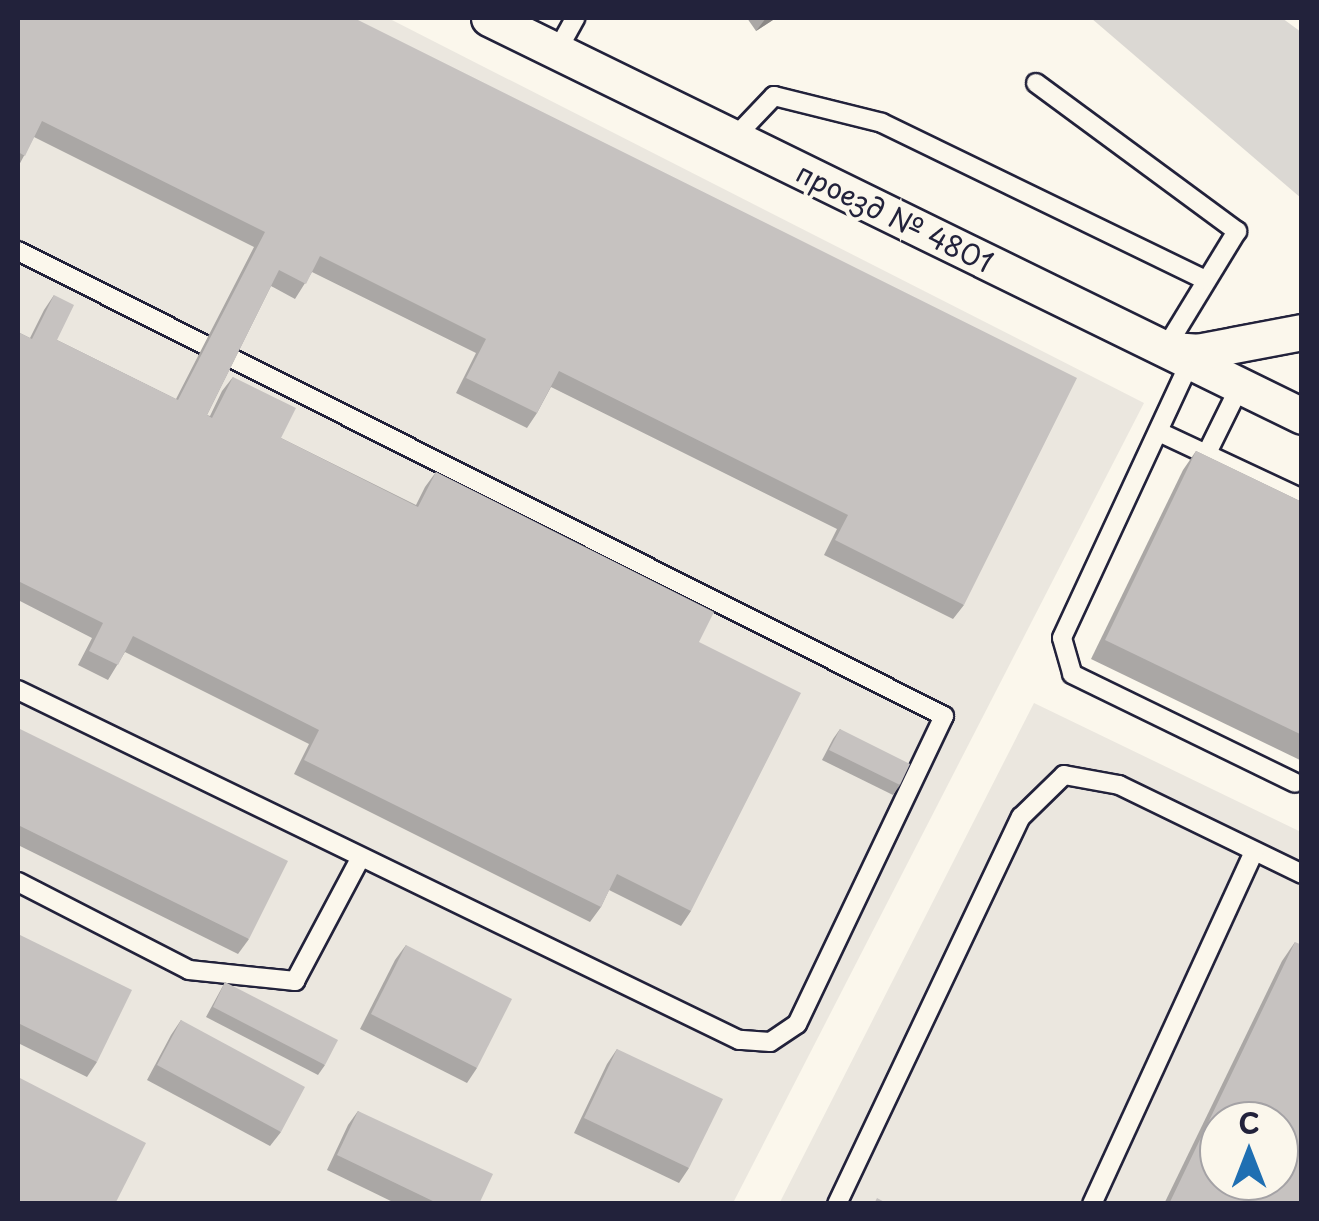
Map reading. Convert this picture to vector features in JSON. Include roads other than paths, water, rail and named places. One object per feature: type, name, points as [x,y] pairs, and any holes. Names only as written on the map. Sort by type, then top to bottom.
[{"type":"street","name":"проезд № 4801","points":[[489,18],[1302,416]]},
{"type":"street","points":[[1178,355],[1302,332]]},
{"type":"lane","points":[[558,51],[575,18]]},
{"type":"lane","points":[[1036,82],[1237,231],[1206,280],[1178,355],[1158,432],[1062,638],[1072,674],[1295,784]]},
{"type":"lane","points":[[734,138],[774,96],[882,123],[1206,280]]},
{"type":"lane","points":[[18,250],[944,716],[797,1024],[770,1042],[739,1040],[18,690]]},
{"type":"lane","points":[[1206,455],[1240,386]]},
{"type":"lane","points":[[1158,432],[1302,500]]},
{"type":"lane","points":[[836,1204],[1022,817],[1064,775],[1119,784],[1302,874]]},
{"type":"lane","points":[[1092,1204],[1254,851]]},
{"type":"lane","points":[[18,882],[189,970],[295,981],[360,856]]}]
